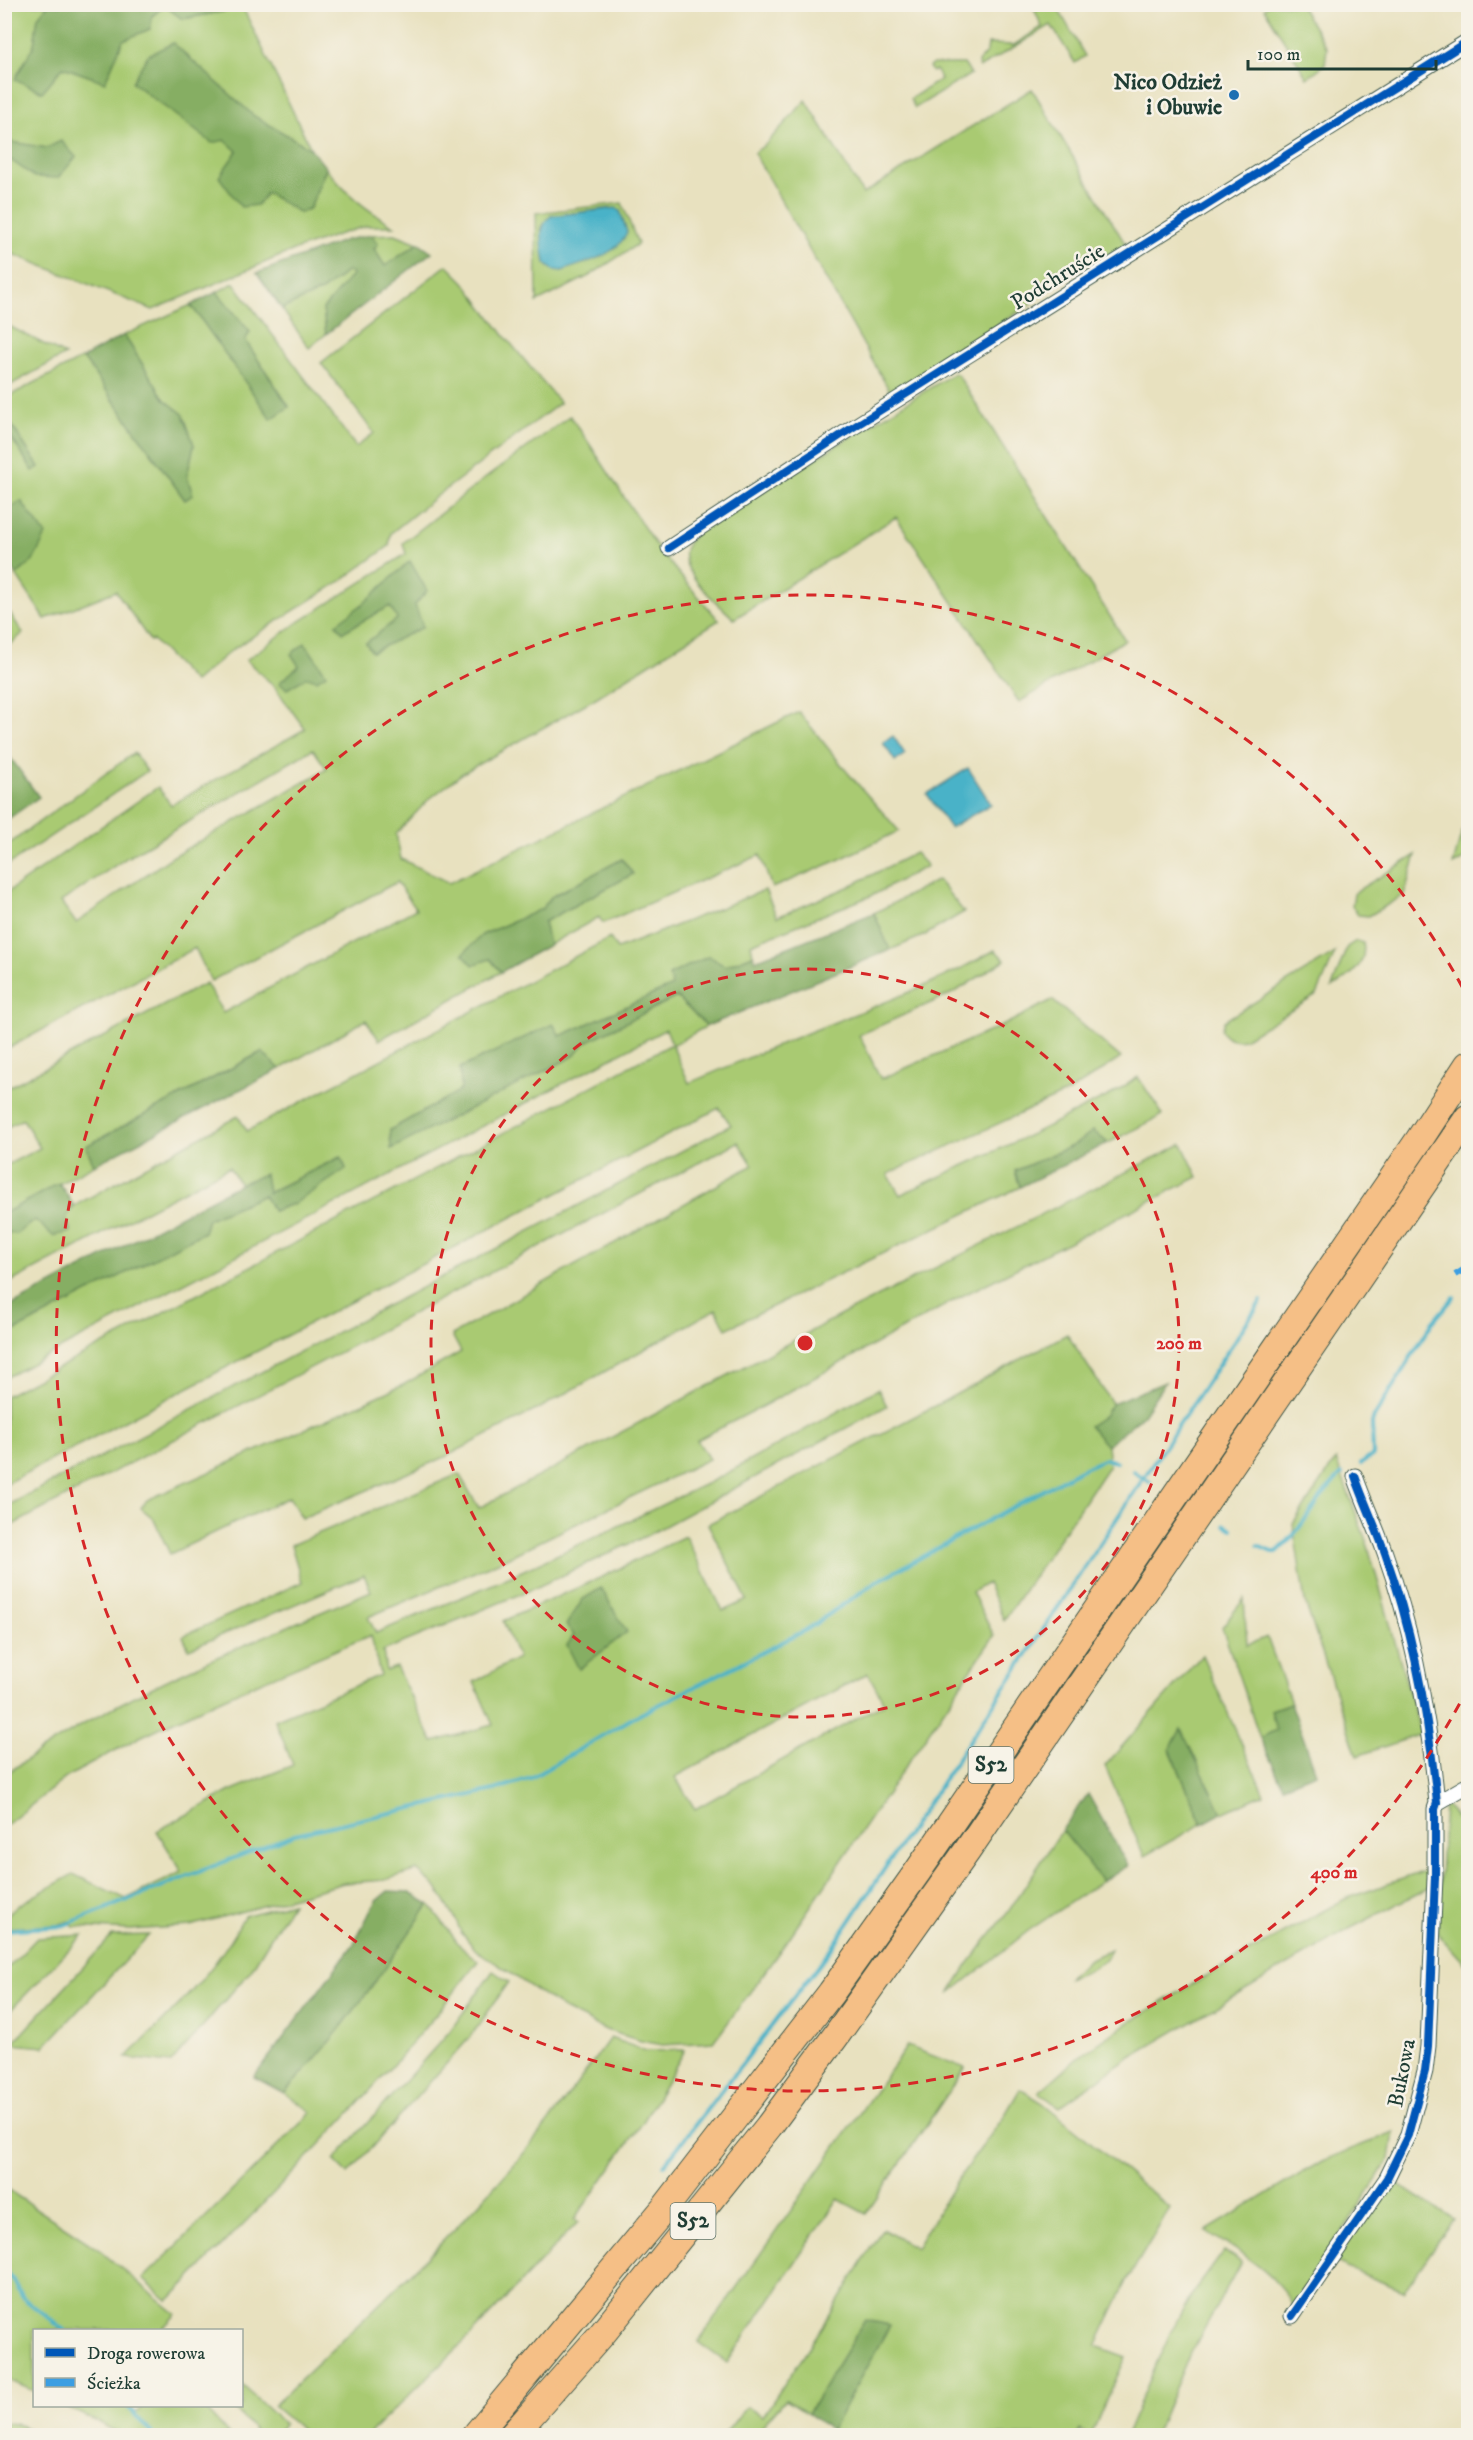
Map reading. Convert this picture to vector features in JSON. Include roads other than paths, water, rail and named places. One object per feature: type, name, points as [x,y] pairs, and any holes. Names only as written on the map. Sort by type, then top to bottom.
[{"type":"highway","name":"S52","points":[[475,2436],[664,2210],[837,1983],[1041,1693],[1468,1065]]},
{"type":"highway","name":"S52","points":[[512,2436],[602,2334],[683,2234],[769,2126],[841,2029],[974,1841],[1468,1118]]},
{"type":"street","name":"Podchruście","points":[[669,548],[852,428],[1468,40]]},
{"type":"street","name":"Bukowa","points":[[1292,2316],[1387,2178],[1408,2135],[1425,2071],[1428,2046],[1437,1803],[1430,1733],[1417,1667],[1386,1553],[1355,1476]]},
{"type":"street","points":[[1437,1803],[1468,1785]]},
{"type":"water","points":[[616,208],[620,211],[627,232],[616,247],[599,258],[562,271],[553,270],[545,263],[542,231],[551,216]]},
{"type":"water","points":[[893,736],[905,754],[895,761],[883,743]]},
{"type":"water","points":[[968,768],[991,804],[950,828],[927,794]]},
{"type":"waterway","points":[[1361,1464],[1373,1455],[1372,1423],[1374,1417],[1432,1323],[1454,1297]]},
{"type":"waterway","points":[[664,2165],[832,1948],[1261,1301]]},
{"type":"waterway","points":[[4,1930],[62,1926],[295,1834],[494,1790],[531,1778],[631,1719],[806,1630],[876,1582],[1082,1469],[1105,1459],[1117,1462]]},
{"type":"waterway","points":[[1133,1471],[1150,1482]]},
{"type":"waterway","points":[[1258,1546],[1277,1552],[1342,1474]]},
{"type":"waterway","points":[[1225,1525],[1232,1529]]},
{"type":"waterway","points":[[4,2272],[14,2281],[23,2298],[63,2329]]},
{"type":"waterway","points":[[128,2407],[154,2436]]},
{"type":"place","name":"Nico Odzież i Obuwie","points":[[1234,95]]}]
